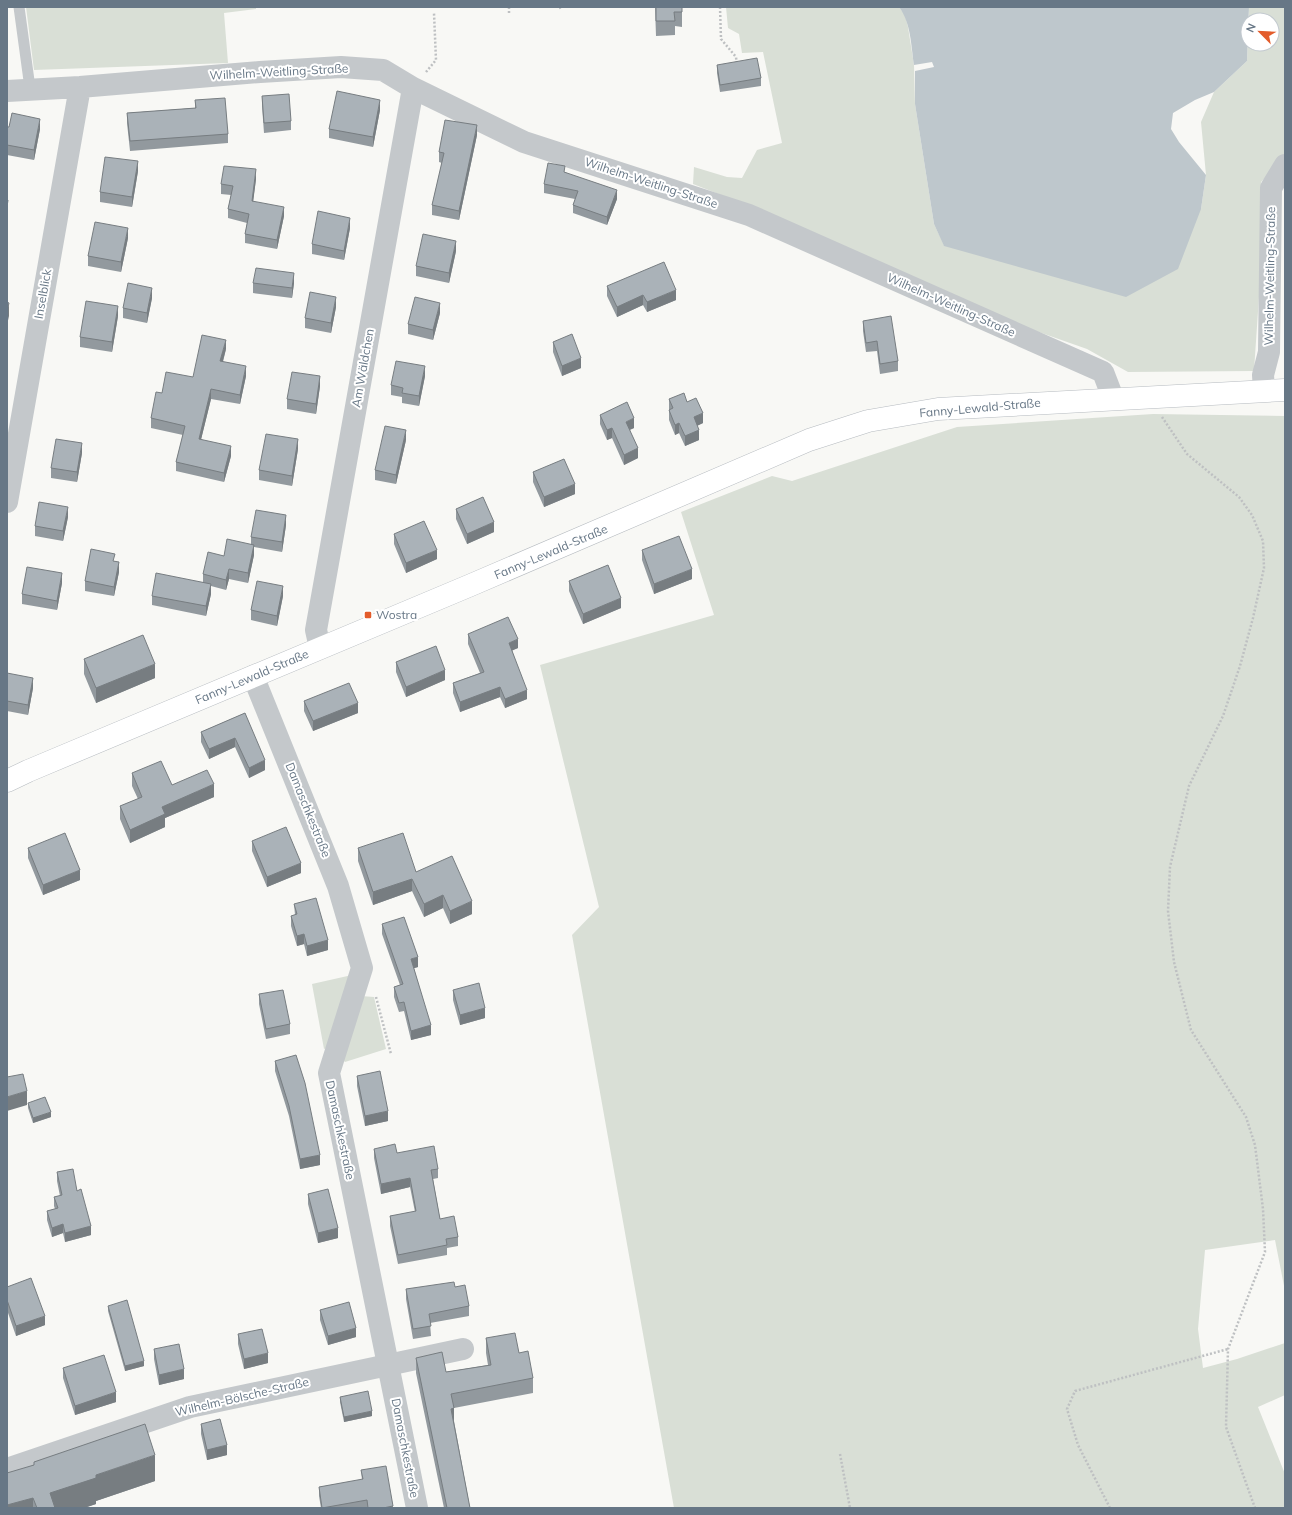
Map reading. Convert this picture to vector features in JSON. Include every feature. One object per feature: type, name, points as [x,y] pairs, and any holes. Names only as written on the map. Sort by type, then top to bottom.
[{"type":"street","name":"Wilhelm-Weitling-Straße","points":[[7,91],[30,88],[80,87],[260,72],[341,67],[383,70],[413,88],[524,142],[749,215],[1103,372],[1113,398],[1274,390]]},
{"type":"street","name":"Inselblick","points":[[7,502],[80,87]]},
{"type":"street","name":"Am Wäldchen","points":[[320,648],[316,630],[413,88]]},
{"type":"street","name":"Wilhelm-Weitling-Straße","points":[[1274,390],[1263,374],[1269,352],[1271,188],[1285,165]]},
{"type":"street","name":"Fanny-Lewald-Straße","points":[[7,781],[253,676],[472,586],[810,440],[868,421],[938,409],[1113,398]]},
{"type":"street","name":"Damaschkestraße","points":[[253,676],[338,886],[362,968],[329,1073],[417,1508]]},
{"type":"street","name":"Wilhelm-Bölsche-Straße","points":[[7,1469],[190,1407],[462,1349]]},
{"type":"lane","points":[[19,7],[30,88]]},
{"type":"path","points":[[509,7],[509,13]]},
{"type":"path","points":[[720,7],[721,39],[736,57],[738,69]]},
{"type":"path","points":[[413,88],[436,60],[434,13]]},
{"type":"path","points":[[1148,397],[1187,454],[1239,496],[1252,515],[1263,541],[1264,568],[1253,618],[1240,666],[1222,716],[1190,786],[1170,867],[1168,912],[1174,962],[1190,1030],[1246,1117],[1255,1145],[1263,1208],[1265,1252],[1228,1349],[1226,1427],[1255,1508]]},
{"type":"path","points":[[376,996],[391,1054]]},
{"type":"path","points":[[1110,1508],[1078,1445],[1067,1409],[1075,1391],[1228,1349]]},
{"type":"path","points":[[840,1454],[850,1508]]},
{"type":"shaded area","points":[[26,7],[256,7],[256,9],[224,13],[228,63],[34,70]]},
{"type":"shaded area","points":[[726,7],[899,7],[905,15],[908,27],[914,65],[915,104],[934,224],[944,245],[1201,209],[1206,175],[1201,122],[1214,92],[1247,61],[1247,52],[1280,52],[1280,12],[1249,12],[1249,7],[1285,7],[1285,157],[1261,182],[1262,252],[1254,371],[1128,372],[1087,349],[1005,320],[767,213],[693,184],[694,167],[727,177],[742,178],[757,150],[782,143],[763,52],[742,53],[739,34],[728,28]]},
{"type":"shaded area","points":[[899,7],[1249,7],[1249,12],[1240,12],[1240,52],[1247,52],[1247,61],[1214,92],[1195,100],[1173,113],[1171,129],[1179,142],[1206,175],[1201,209],[1178,269],[1126,297],[944,246],[934,224],[915,104],[915,71],[934,67],[932,62],[914,65],[908,27]]},
{"type":"shaded area","points":[[1153,414],[1285,416],[1285,1291],[1275,1240],[1205,1250],[1198,1329],[1203,1368],[1237,1359],[1285,1343],[1285,1395],[1258,1407],[1285,1474],[1285,1508],[674,1508],[572,935],[599,907],[540,665],[714,615],[681,512],[772,476],[792,481],[957,427]]},
{"type":"shaded area","points":[[352,975],[329,1047],[324,1049],[312,984]]},
{"type":"shaded area","points":[[361,996],[374,997],[386,1049],[345,1062],[341,1058]]},
{"type":"building","points":[[656,7],[682,7],[682,12],[674,12],[675,21],[656,21]]},
{"type":"building","points":[[757,58],[761,78],[720,85],[717,65]]},
{"type":"building","points":[[337,91],[380,100],[373,137],[329,129]]},
{"type":"building","points":[[289,94],[291,121],[264,123],[262,96]]},
{"type":"building","points":[[225,98],[228,134],[130,141],[127,113],[196,108],[195,100]]},
{"type":"building","points":[[12,113],[40,119],[34,150],[7,145],[7,127],[9,127]]},
{"type":"building","points":[[445,120],[477,125],[459,211],[432,205],[444,153],[439,152]]},
{"type":"building","points":[[105,157],[138,161],[132,197],[100,192]]},
{"type":"building","points":[[548,163],[565,166],[564,172],[617,190],[607,217],[573,205],[578,191],[544,184]]},
{"type":"building","points":[[224,166],[256,169],[252,201],[284,207],[277,240],[245,234],[249,214],[228,209],[233,186],[221,184]]},
{"type":"building","points":[[318,211],[350,218],[344,251],[312,244]]},
{"type":"building","points":[[95,222],[128,228],[121,262],[88,256]]},
{"type":"building","points":[[423,234],[456,241],[449,273],[416,266]]},
{"type":"building","points":[[664,262],[676,290],[647,302],[643,295],[617,307],[607,286]]},
{"type":"building","points":[[256,268],[294,273],[292,288],[253,283]]},
{"type":"building","points":[[128,283],[152,288],[147,313],[123,308]]},
{"type":"building","points":[[310,292],[336,297],[331,323],[305,318]]},
{"type":"building","points":[[415,297],[440,303],[433,330],[408,324]]},
{"type":"building","points":[[86,301],[118,306],[112,342],[80,337]]},
{"type":"building","points":[[891,316],[898,361],[880,364],[877,341],[866,343],[863,321]]},
{"type":"building","points":[[572,334],[581,358],[562,366],[553,342]]},
{"type":"building","points":[[202,335],[226,340],[220,361],[246,366],[240,395],[211,389],[199,439],[231,446],[224,473],[176,462],[185,426],[151,418],[156,392],[162,393],[166,372],[193,377]]},
{"type":"building","points":[[396,361],[425,366],[419,396],[402,393],[403,388],[391,385]]},
{"type":"building","points":[[292,372],[320,376],[316,404],[287,399]]},
{"type":"building","points":[[684,393],[687,402],[696,398],[703,413],[694,417],[699,430],[685,436],[679,423],[675,425],[669,410],[673,408],[669,399]]},
{"type":"building","points":[[627,402],[634,418],[626,422],[638,448],[624,455],[612,428],[607,430],[600,415]]},
{"type":"building","points":[[385,426],[406,430],[396,475],[375,470]]},
{"type":"building","points":[[266,434],[298,439],[292,476],[259,470]]},
{"type":"building","points":[[56,439],[82,443],[77,472],[51,468]]},
{"type":"building","points":[[564,459],[575,484],[544,497],[533,472]]},
{"type":"building","points":[[483,497],[494,522],[467,534],[456,509]]},
{"type":"building","points":[[39,502],[68,507],[63,531],[35,526]]},
{"type":"building","points":[[256,510],[286,515],[282,542],[251,537]]},
{"type":"building","points":[[424,521],[437,550],[406,563],[394,534]]},
{"type":"building","points":[[679,536],[692,569],[654,584],[642,550]]},
{"type":"building","points":[[227,539],[254,545],[248,573],[229,569],[226,580],[203,574],[208,552],[224,556]]},
{"type":"building","points":[[91,549],[115,554],[113,561],[119,562],[114,587],[85,581]]},
{"type":"building","points":[[608,565],[621,598],[583,614],[569,581]]},
{"type":"building","points":[[27,567],[62,573],[57,601],[22,594]]},
{"type":"building","points":[[156,573],[211,584],[206,606],[152,596]]},
{"type":"building","points":[[257,581],[283,586],[277,616],[251,610]]},
{"type":"building","points":[[508,617],[518,639],[509,643],[527,690],[505,699],[500,687],[460,702],[453,683],[484,672],[468,634]]},
{"type":"building","points":[[143,635],[155,664],[96,688],[84,659]]},
{"type":"building","points":[[436,646],[445,670],[406,687],[396,662]]},
{"type":"building","points":[[7,673],[33,678],[28,705],[7,701]]},
{"type":"building","points":[[349,683],[358,703],[313,721],[304,701]]},
{"type":"building","points":[[245,713],[265,760],[249,768],[235,738],[209,749],[201,732]]},
{"type":"building","points":[[161,761],[172,785],[207,770],[214,784],[162,807],[165,814],[130,830],[120,806],[142,797],[132,773]]},
{"type":"building","points":[[286,827],[301,863],[267,877],[252,841]]},
{"type":"building","points":[[65,833],[80,870],[43,885],[28,848]]},
{"type":"building","points":[[403,833],[416,872],[452,856],[472,901],[450,911],[443,895],[424,904],[412,879],[373,892],[358,848]]},
{"type":"building","points":[[316,898],[328,940],[307,946],[304,934],[297,936],[291,916],[297,914],[294,904]]},
{"type":"building","points":[[404,917],[418,957],[411,959],[431,1025],[411,1031],[404,1002],[399,1003],[394,987],[403,984],[382,924]]},
{"type":"building","points":[[479,983],[485,1008],[460,1015],[453,990]]},
{"type":"building","points":[[283,990],[290,1024],[266,1029],[259,994]]},
{"type":"building","points":[[296,1055],[305,1083],[320,1155],[300,1159],[289,1106],[275,1061]]},
{"type":"building","points":[[380,1071],[388,1111],[365,1116],[357,1076]]},
{"type":"building","points":[[23,1074],[27,1091],[7,1097],[7,1077]]},
{"type":"building","points":[[45,1097],[51,1112],[33,1118],[28,1103]]},
{"type":"building","points":[[395,1144],[397,1153],[434,1146],[438,1169],[431,1170],[440,1219],[454,1216],[458,1237],[446,1239],[447,1245],[398,1255],[390,1216],[416,1211],[410,1178],[381,1184],[374,1149]]},
{"type":"building","points":[[73,1169],[77,1191],[81,1189],[91,1226],[65,1233],[63,1224],[52,1228],[47,1211],[58,1208],[54,1197],[62,1195],[57,1172]]},
{"type":"building","points":[[328,1189],[338,1228],[318,1233],[308,1194]]},
{"type":"building","points":[[31,1278],[45,1316],[16,1326],[7,1300],[7,1287]]},
{"type":"building","points":[[454,1282],[455,1287],[465,1285],[469,1306],[429,1314],[431,1326],[413,1329],[406,1289]]},
{"type":"building","points":[[127,1300],[144,1361],[125,1366],[108,1306]]},
{"type":"building","points":[[349,1302],[356,1328],[328,1336],[320,1310]]},
{"type":"building","points":[[262,1329],[268,1353],[244,1359],[238,1334]]},
{"type":"building","points":[[515,1333],[519,1353],[528,1351],[533,1378],[451,1394],[454,1408],[451,1409],[470,1508],[447,1508],[416,1358],[442,1352],[446,1372],[491,1365],[486,1338]]},
{"type":"building","points":[[179,1344],[184,1369],[159,1375],[154,1349]]},
{"type":"building","points":[[104,1355],[116,1392],[75,1406],[63,1368]]},
{"type":"building","points":[[368,1391],[372,1411],[344,1417],[340,1397]]},
{"type":"building","points":[[220,1419],[227,1445],[207,1450],[201,1424]]},
{"type":"building","points":[[145,1424],[155,1455],[96,1475],[96,1478],[50,1493],[55,1508],[37,1508],[33,1498],[7,1505],[7,1473],[34,1465],[34,1462]]},
{"type":"building","points":[[386,1466],[393,1506],[368,1508],[367,1500],[322,1508],[319,1487],[363,1479],[361,1470]]},
{"type":"place","name":"Wostra","points":[[368,615]]}]
